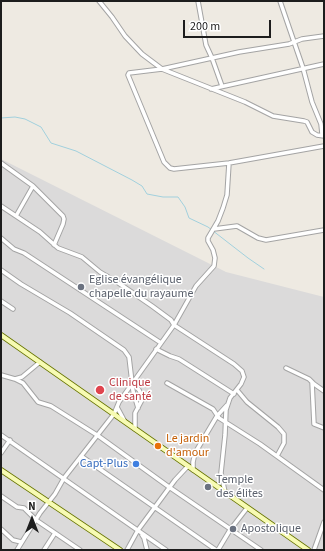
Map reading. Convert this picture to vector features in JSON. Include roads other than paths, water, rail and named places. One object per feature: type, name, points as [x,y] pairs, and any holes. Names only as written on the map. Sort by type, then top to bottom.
[{"type":"street","points":[[99,1],[112,16],[125,36],[142,54],[162,69],[245,102],[273,116],[307,122],[312,132],[324,137]]},
{"type":"street","points":[[198,1],[206,45],[222,86]]},
{"type":"street","points":[[280,1],[295,43],[324,137]]},
{"type":"street","points":[[324,36],[302,39],[295,43],[239,52],[162,69],[129,73],[128,75],[164,162],[170,168],[178,170],[229,163],[324,146]]},
{"type":"street","points":[[211,89],[324,64]]},
{"type":"street","points":[[1,163],[33,186],[64,219],[64,224],[54,245]]},
{"type":"street","points":[[17,550],[64,478],[114,414],[133,383],[174,325],[196,286],[209,272],[215,262],[213,250],[208,238],[214,229],[227,195],[229,163]]},
{"type":"street","points":[[16,216],[33,186]]},
{"type":"street","points":[[1,206],[40,232],[54,245],[82,257],[100,272],[117,282],[171,320],[174,325],[234,364],[242,371],[244,377],[242,384],[217,416],[195,453],[193,470]]},
{"type":"street","points":[[214,229],[237,226],[258,238],[266,240],[324,230]]},
{"type":"street","points":[[1,238],[14,249],[24,253],[161,343]]},
{"type":"street","points":[[1,270],[21,284],[70,313],[124,350],[129,358],[138,408]]},
{"type":"street","points":[[1,301],[13,309]]},
{"type":"street","points":[[1,335],[308,550]]},
{"type":"street","points":[[156,350],[179,359],[234,394]]},
{"type":"street","points":[[16,379],[22,377],[40,362]]},
{"type":"street","points":[[286,368],[309,379],[324,391]]},
{"type":"street","points":[[1,375],[16,379],[23,383],[38,402],[51,406],[97,435],[230,530],[261,550]]},
{"type":"street","points":[[312,382],[314,424],[324,428]]},
{"type":"street","points":[[133,383],[143,395],[142,401],[134,417],[135,429]]},
{"type":"street","points":[[167,383],[214,409],[217,416],[226,423],[277,456],[324,490]]},
{"type":"street","points":[[237,390],[247,402],[278,427],[284,434],[284,443],[277,456]]},
{"type":"street","points":[[225,492],[221,473],[227,404]]},
{"type":"street","points":[[117,407],[124,421]]},
{"type":"street","points":[[1,435],[166,550]]},
{"type":"street","points":[[1,452],[10,440]]},
{"type":"street","points":[[81,456],[217,550],[247,508]]},
{"type":"street","points":[[127,550],[154,507],[169,487],[188,466]]},
{"type":"street","points":[[1,470],[120,550]]},
{"type":"street","points":[[1,496],[18,507],[24,508],[36,520],[80,550]]},
{"type":"street","points":[[314,550],[324,522]]},
{"type":"street","points":[[1,529],[12,540],[21,542]]},
{"type":"street","points":[[139,531],[144,538],[146,550]]},
{"type":"street","points":[[44,550],[56,534]]},
{"type":"waterway","points":[[1,118],[15,117],[25,119],[41,127],[51,143],[76,151],[132,180],[142,186],[147,194],[163,197],[178,197],[185,207],[189,218],[208,227],[264,269]]},
{"type":"place","name":"Eglise évangélique chapelle du rayaume","points":[[81,287]]},
{"type":"place","name":"Clinique de santé","points":[[100,390]]},
{"type":"place","name":"Le jardin d'amour","points":[[158,446]]},
{"type":"place","name":"Capt-Plus","points":[[136,464]]},
{"type":"place","name":"Temple des élites","points":[[208,487]]},
{"type":"place","name":"Apostolique","points":[[233,529]]}]
